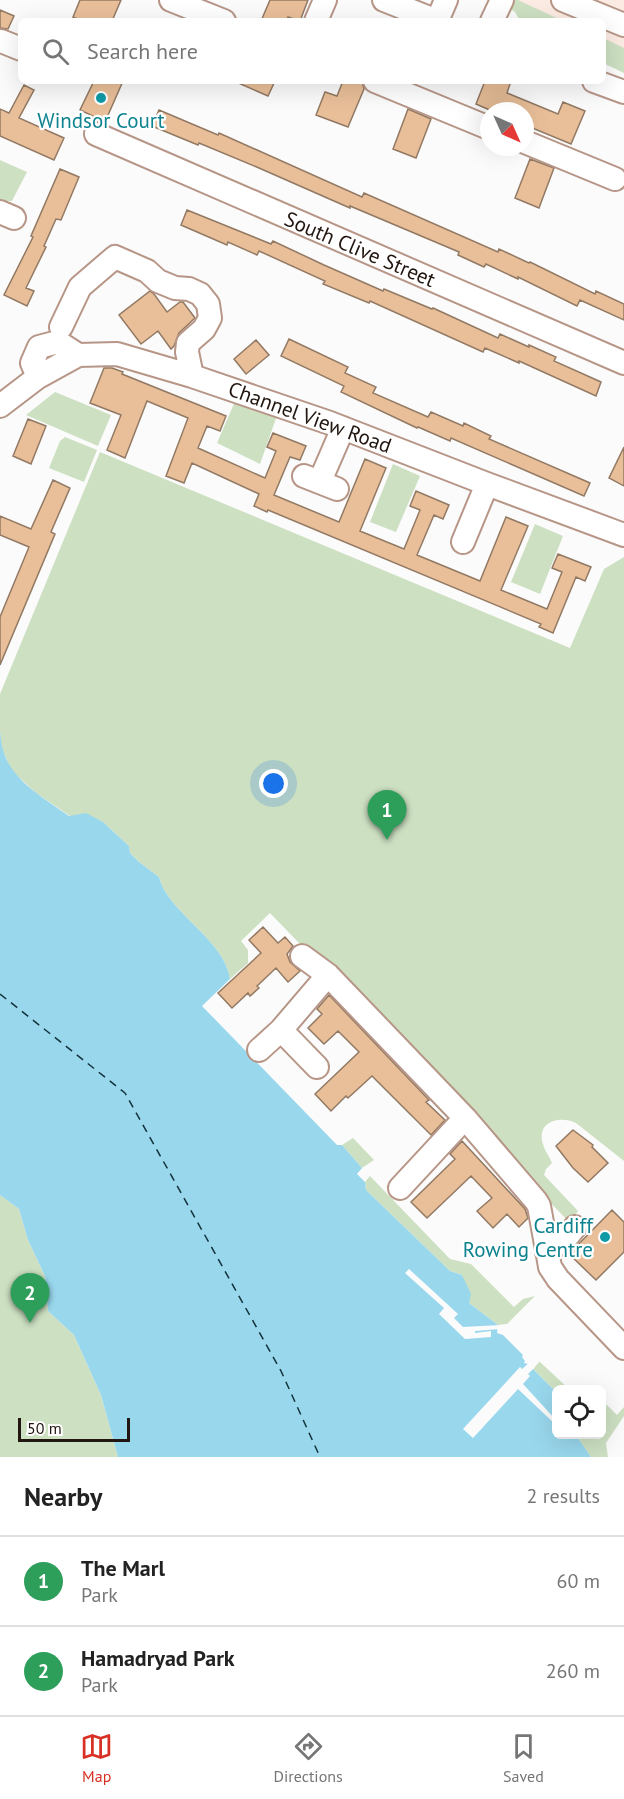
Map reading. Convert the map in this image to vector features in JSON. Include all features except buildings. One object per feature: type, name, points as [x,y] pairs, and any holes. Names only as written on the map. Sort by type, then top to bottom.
[{"type":"street","points":[[171,0],[216,18]]},
{"type":"street","points":[[317,18],[325,0]]},
{"type":"street","points":[[384,0],[429,18]]},
{"type":"street","points":[[438,18],[446,0]]},
{"type":"street","points":[[493,18],[502,0]]},
{"type":"street","points":[[563,0],[605,18]]},
{"type":"street","points":[[606,18],[624,26]]},
{"type":"street","points":[[382,84],[480,124]]},
{"type":"street","points":[[602,84],[624,92]]},
{"type":"street","name":"South Clive Street","points":[[96,134],[624,363]]},
{"type":"street","points":[[534,146],[615,178]]},
{"type":"street","points":[[61,327],[80,287],[115,257],[147,271],[158,281],[174,288],[189,289],[200,294],[208,304],[210,318],[204,329],[188,343],[187,352],[192,376]]},
{"type":"street","name":"Channel View Road","points":[[0,406],[38,377],[78,355],[117,354],[192,376],[343,428],[624,535]]},
{"type":"street","points":[[320,482],[343,428]]},
{"type":"street","points":[[464,543],[487,484]]},
{"type":"street","points":[[302,956],[328,975],[465,1118],[536,1201],[539,1206],[550,1267],[558,1279],[624,1348]]},
{"type":"street","points":[[259,1050],[281,1030],[328,975]]},
{"type":"street","points":[[281,1030],[317,1066]]},
{"type":"street","points":[[400,1188],[465,1118]]},
{"type":"street","points":[[547,1252],[566,1238],[575,1227]]},
{"type":"shaded area","points":[[491,0],[624,0],[624,63],[606,58],[606,18],[529,18]]},
{"type":"green space","points":[[513,0],[518,0],[557,18],[518,18],[509,8]]},
{"type":"green space","points":[[606,39],[624,48],[624,73],[606,64]]},
{"type":"green space","points":[[0,160],[27,172],[12,201],[0,201]]},
{"type":"green space","points":[[55,392],[111,415],[98,446],[26,415]]},
{"type":"green space","points":[[239,392],[280,407],[260,464],[217,443]]},
{"type":"green space","points":[[65,437],[97,450],[84,482],[49,468],[60,441]]},
{"type":"green space","points":[[100,452],[570,648],[604,569],[624,557],[624,1161],[576,1123],[558,1120],[544,1128],[543,1143],[552,1163],[544,1175],[578,1211],[570,1223],[270,913],[241,941],[248,950],[248,963],[230,979],[226,965],[218,952],[173,902],[164,890],[159,877],[130,853],[129,846],[103,822],[70,816],[36,793],[12,771],[2,749],[0,694]]},
{"type":"green space","points":[[393,464],[420,476],[396,532],[370,522]]},
{"type":"green space","points":[[535,524],[563,536],[540,594],[511,582]]},
{"type":"green space","points":[[353,1138],[374,1160],[362,1168],[342,1145]]},
{"type":"green space","points":[[370,1176],[450,1259],[471,1264],[514,1307],[523,1299],[535,1296],[507,1324],[498,1325],[469,1303],[462,1275],[450,1271],[366,1190],[365,1182]]},
{"type":"green space","points":[[0,1195],[19,1209],[28,1240],[45,1276],[48,1311],[74,1335],[101,1395],[118,1457],[0,1457]]},
{"type":"green space","points":[[540,1362],[565,1385],[552,1385],[552,1388],[533,1369]]},
{"type":"green space","points":[[606,1404],[617,1415],[624,1407],[624,1416],[606,1443],[608,1457],[591,1457],[579,1439],[606,1439]]},
{"type":"water","points":[[0,732],[2,748],[7,761],[21,780],[69,816],[86,813],[103,822],[129,846],[130,853],[139,862],[159,877],[164,890],[173,902],[218,952],[226,965],[230,979],[202,1006],[337,1145],[342,1145],[362,1168],[357,1174],[365,1182],[366,1190],[450,1271],[462,1275],[471,1294],[469,1303],[498,1325],[497,1333],[503,1335],[523,1355],[524,1363],[528,1364],[552,1388],[552,1439],[579,1439],[591,1457],[118,1457],[101,1395],[74,1335],[48,1311],[45,1276],[28,1240],[19,1209],[0,1195]]},
{"type":"pier","points":[[409,1269],[458,1314],[454,1318],[463,1327],[501,1325],[500,1329],[475,1331],[475,1333],[491,1331],[491,1337],[465,1339],[439,1314],[444,1308],[405,1273]]},
{"type":"pier","points":[[530,1362],[535,1367],[523,1384],[552,1416],[552,1421],[518,1389],[473,1438],[463,1429],[520,1367],[522,1369]]},
{"type":"ferry route","points":[[0,994],[125,1093],[281,1371],[320,1457]]},
{"type":"place","name":"Windsor Court","points":[[101,98]]},
{"type":"place","name":"The Marl","points":[[387,840]]},
{"type":"place","name":"Cardiff Rowing Centre","points":[[605,1237]]},
{"type":"place","name":"Hamadryad Park","points":[[30,1323]]}]
